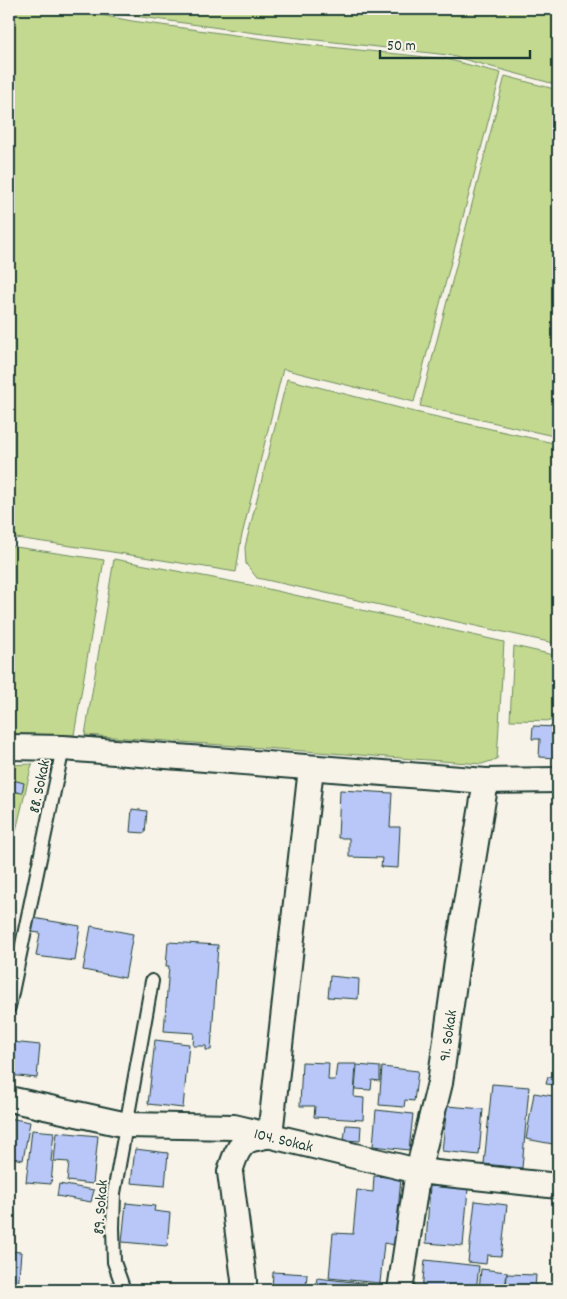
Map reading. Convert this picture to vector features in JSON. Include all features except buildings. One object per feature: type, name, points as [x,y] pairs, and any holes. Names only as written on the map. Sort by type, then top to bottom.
[{"type":"street","points":[[9,747],[63,748],[486,781],[558,780]]},
{"type":"street","points":[[244,1290],[230,1172],[233,1159],[247,1141],[270,1135],[311,768]]},
{"type":"street","name":"91. Sokak","points":[[400,1290],[418,1171],[440,1083],[460,940],[486,781]]},
{"type":"street","name":"104. Sokak","points":[[9,1099],[126,1125],[234,1127],[418,1171],[558,1186]]},
{"type":"lane","name":"88. Sokak","points":[[9,1006],[63,748]]},
{"type":"lane","name":"89. Sokak","points":[[124,1290],[114,1262],[114,1193],[152,981]]},
{"type":"green space","points":[[9,9],[70,9],[132,21],[300,44],[446,59],[501,73],[414,402],[283,369],[241,539],[236,572],[9,537]]},
{"type":"green space","points":[[98,9],[558,9],[558,85],[448,55],[255,33]]},
{"type":"green space","points":[[505,76],[558,90],[558,437],[420,406]]},
{"type":"green space","points":[[287,379],[415,412],[558,444],[558,644],[257,578],[246,564],[245,547]]},
{"type":"green space","points":[[9,546],[104,560],[74,735],[9,734]]},
{"type":"green space","points":[[114,559],[250,585],[504,642],[497,759],[482,764],[85,735]]},
{"type":"green space","points":[[514,646],[558,656],[558,721],[510,720]]},
{"type":"green space","points":[[32,764],[9,860],[9,765]]}]
